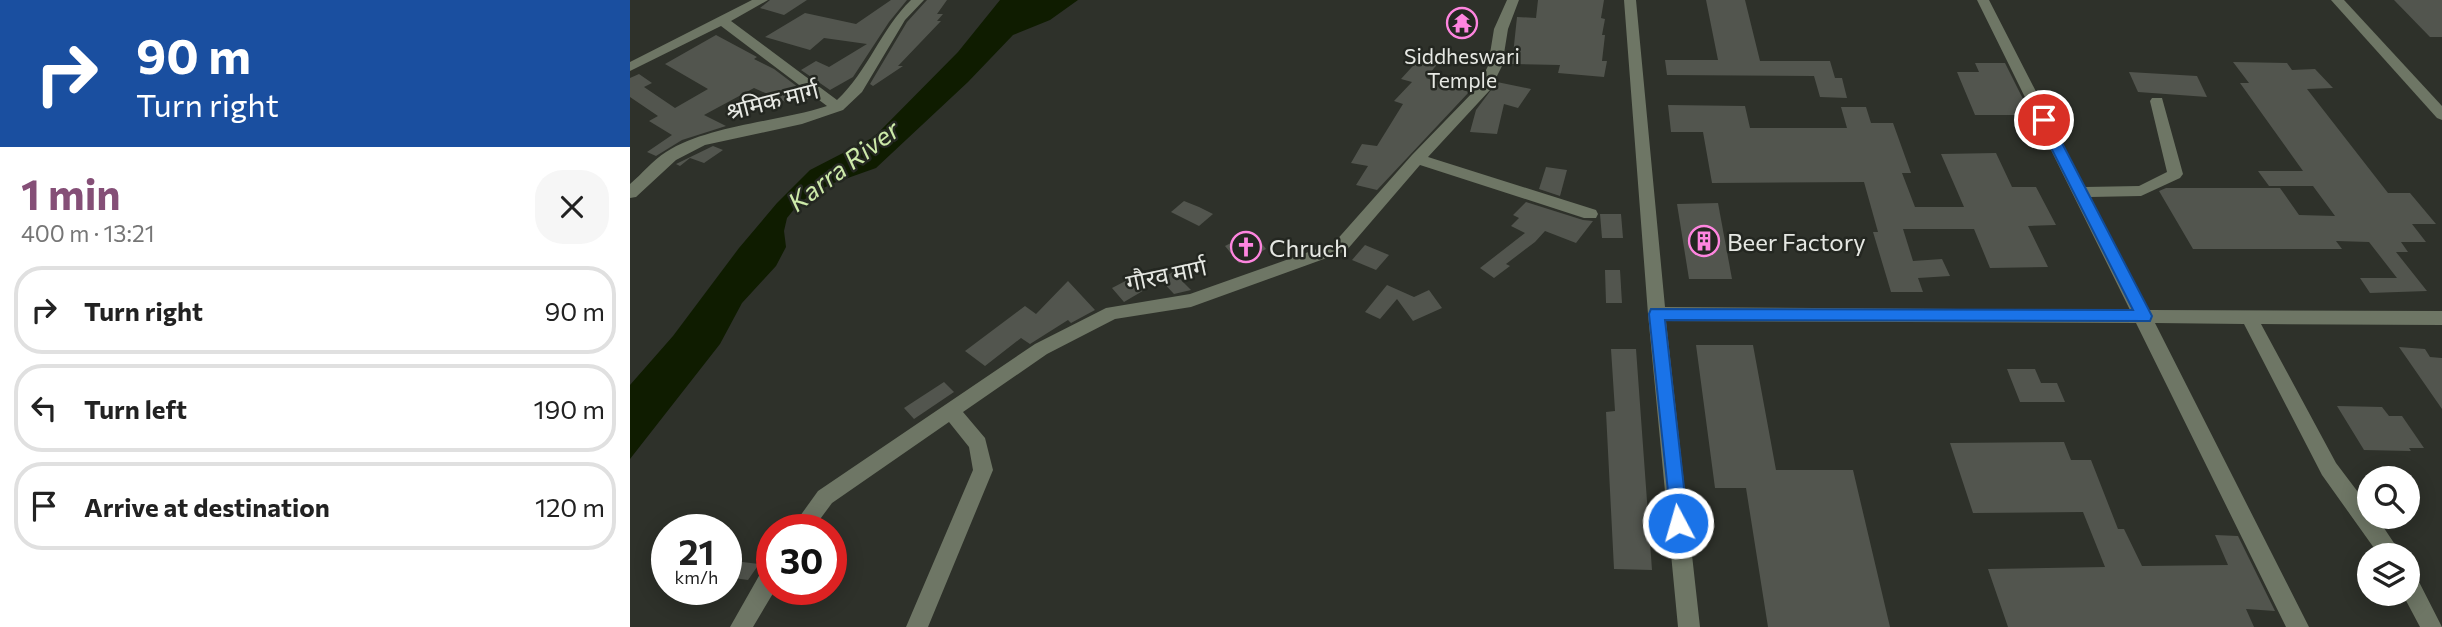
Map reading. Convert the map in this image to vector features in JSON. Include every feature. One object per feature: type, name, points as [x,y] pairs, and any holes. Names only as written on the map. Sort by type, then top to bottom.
[{"type":"street","points":[[630,67],[762,0]]},
{"type":"street","name":"श्रमिक मार्ग","points":[[630,193],[671,156],[701,141],[802,119],[838,107],[857,89],[900,18],[918,0]]},
{"type":"street","name":"गौरव मार्ग","points":[[812,514],[825,497],[1041,349],[1112,313],[1191,300],[1340,247],[1417,159],[1483,90],[1495,66],[1501,29],[1513,0]]},
{"type":"street","points":[[1630,0],[1657,314],[1689,627]]},
{"type":"street","points":[[1983,0],[2298,627]]},
{"type":"street","points":[[2337,0],[2442,115]]},
{"type":"street","points":[[722,21],[838,107]]},
{"type":"street","points":[[2080,191],[2141,191],[2175,174],[2157,101]]},
{"type":"street","points":[[1417,159],[1590,214]]},
{"type":"street","points":[[1657,314],[2442,318]]},
{"type":"street","points":[[2249,317],[2329,469],[2383,543]]},
{"type":"street","points":[[917,627],[983,470],[978,444],[951,411]]},
{"type":"street","points":[[741,627],[756,601]]},
{"type":"street","points":[[2420,605],[2432,627]]},
{"type":"water","name":"Karra River","points":[[1000,0],[1078,0],[1050,20],[1013,35],[968,82],[876,168],[831,184],[800,202],[787,218],[784,231],[786,247],[776,266],[742,303],[720,344],[630,459],[630,385],[673,336],[739,248],[777,203],[810,170],[874,137],[958,52]]},
{"type":"building","points":[[770,0],[807,0],[784,15],[760,8]]},
{"type":"building","points":[[891,0],[907,0],[889,22],[853,77],[830,90],[801,70],[816,61],[829,67],[867,44],[824,38],[810,50],[765,37],[805,13],[856,24]]},
{"type":"building","points":[[927,0],[947,0],[937,14],[943,14],[937,21],[941,21],[898,66],[903,66],[873,86],[870,84],[907,22]]},
{"type":"building","points":[[1538,0],[1604,0],[1601,18],[1605,19],[1602,61],[1607,61],[1604,77],[1558,73],[1560,65],[1512,64],[1517,17],[1536,18]]},
{"type":"building","points":[[1706,0],[1745,0],[1760,61],[1830,61],[1835,78],[1842,78],[1847,98],[1820,97],[1814,76],[1667,75],[1665,60],[1718,60]]},
{"type":"building","points":[[2394,0],[2442,0],[2442,37],[2430,37]]},
{"type":"building","points":[[716,35],[757,57],[754,59],[774,69],[811,97],[801,103],[795,99],[788,103],[754,88],[704,115],[726,126],[682,140],[656,156],[647,152],[672,135],[649,121],[658,116],[630,97],[630,78],[639,74],[652,83],[644,87],[675,108],[708,89],[665,64]]},
{"type":"building","points":[[1421,57],[1439,62],[1426,78],[1469,92],[1377,190],[1356,185],[1368,166],[1351,163],[1362,144],[1377,146],[1403,104],[1394,101],[1412,82],[1401,79]]},
{"type":"building","points":[[2233,62],[2287,63],[2292,70],[2315,69],[2333,88],[2307,89],[2388,193],[2410,193],[2436,224],[2412,224],[2426,242],[2401,242],[2408,252],[2396,252],[2427,291],[2370,293],[2360,278],[2397,278],[2369,242],[2336,241],[2342,249],[2193,249],[2159,191],[2166,188],[2280,188],[2299,215],[2335,216],[2313,186],[2269,186],[2258,171],[2303,171],[2240,83],[2249,83]]},
{"type":"building","points":[[1975,63],[2005,63],[2031,115],[1975,115],[1957,72],[1979,72]]},
{"type":"building","points":[[2129,72],[2197,76],[2207,97],[2138,92]]},
{"type":"building","points":[[1497,82],[1531,89],[1518,108],[1504,104],[1497,134],[1470,132],[1476,110]]},
{"type":"building","points":[[1668,105],[1745,106],[1750,128],[1847,128],[1841,107],[1866,107],[1871,123],[1893,123],[1911,173],[1902,173],[1915,207],[1964,207],[1941,154],[1996,153],[2012,187],[2036,187],[2056,225],[2028,226],[2048,267],[1990,268],[1974,229],[1903,229],[1913,261],[1942,259],[1950,276],[1918,278],[1923,292],[1891,292],[1873,232],[1878,232],[1864,182],[1712,183],[1703,132],[1671,132]]},
{"type":"building","points":[[713,146],[723,150],[704,163],[690,158],[680,166],[676,164]]},
{"type":"building","points":[[1546,167],[1567,170],[1560,196],[1539,189]]},
{"type":"building","points":[[1184,201],[1213,214],[1199,226],[1171,212]]},
{"type":"building","points":[[1526,202],[1593,221],[1576,243],[1545,231],[1506,264],[1510,266],[1494,278],[1480,268],[1525,233],[1511,226],[1519,218],[1513,215]]},
{"type":"building","name":"Beer Factory","points":[[1718,203],[1732,279],[1689,279],[1677,204]]},
{"type":"building","points":[[1600,214],[1621,214],[1623,238],[1602,238]]},
{"type":"building","name":"Chruch","points":[[1253,232],[1266,249],[1239,263],[1225,246]]},
{"type":"building","points":[[1365,245],[1389,255],[1376,270],[1352,260]]},
{"type":"building","points":[[1605,270],[1620,270],[1622,303],[1606,303]]},
{"type":"building","points":[[1173,272],[1191,290],[1174,294],[1160,279]]},
{"type":"building","points":[[1135,276],[1146,289],[1124,302],[1112,288]]},
{"type":"building","points":[[1068,281],[1095,310],[1071,323],[1068,320],[1030,344],[1021,338],[985,366],[965,351],[1025,306],[1036,314]]},
{"type":"building","points":[[1387,285],[1414,297],[1429,290],[1442,308],[1413,321],[1397,299],[1380,319],[1365,312]]},
{"type":"building","points":[[1696,345],[1753,345],[1776,470],[1853,470],[1890,627],[1768,627],[1746,488],[1715,488]]},
{"type":"building","points":[[2399,347],[2425,349],[2430,357],[2442,358],[2442,409]]},
{"type":"building","points":[[1611,349],[1636,349],[1652,570],[1614,569],[1606,412],[1615,411]]},
{"type":"building","points":[[2007,369],[2035,369],[2041,383],[2057,383],[2065,402],[2020,402]]},
{"type":"building","points":[[944,382],[954,392],[914,419],[904,408]]},
{"type":"building","points":[[2337,406],[2382,407],[2389,416],[2402,416],[2424,448],[2409,448],[2411,451],[2364,450]]},
{"type":"building","points":[[2064,442],[2071,460],[2091,460],[2118,529],[2124,529],[2142,566],[2228,565],[2215,535],[2238,536],[2275,611],[2246,609],[2254,627],[2008,627],[1988,569],[2105,567],[2083,512],[1973,513],[1950,443]]},
{"type":"building","points":[[742,562],[756,564],[748,580],[742,579]]},
{"type":"place","name":"Siddheswari Temple","points":[[1462,23]]},
{"type":"place","name":"Beer Factory","points":[[1704,241]]},
{"type":"place","name":"Chruch","points":[[1246,247]]},
{"type":"route","points":[[1678,523],[1657,314],[2144,316],[2044,120]]}]
